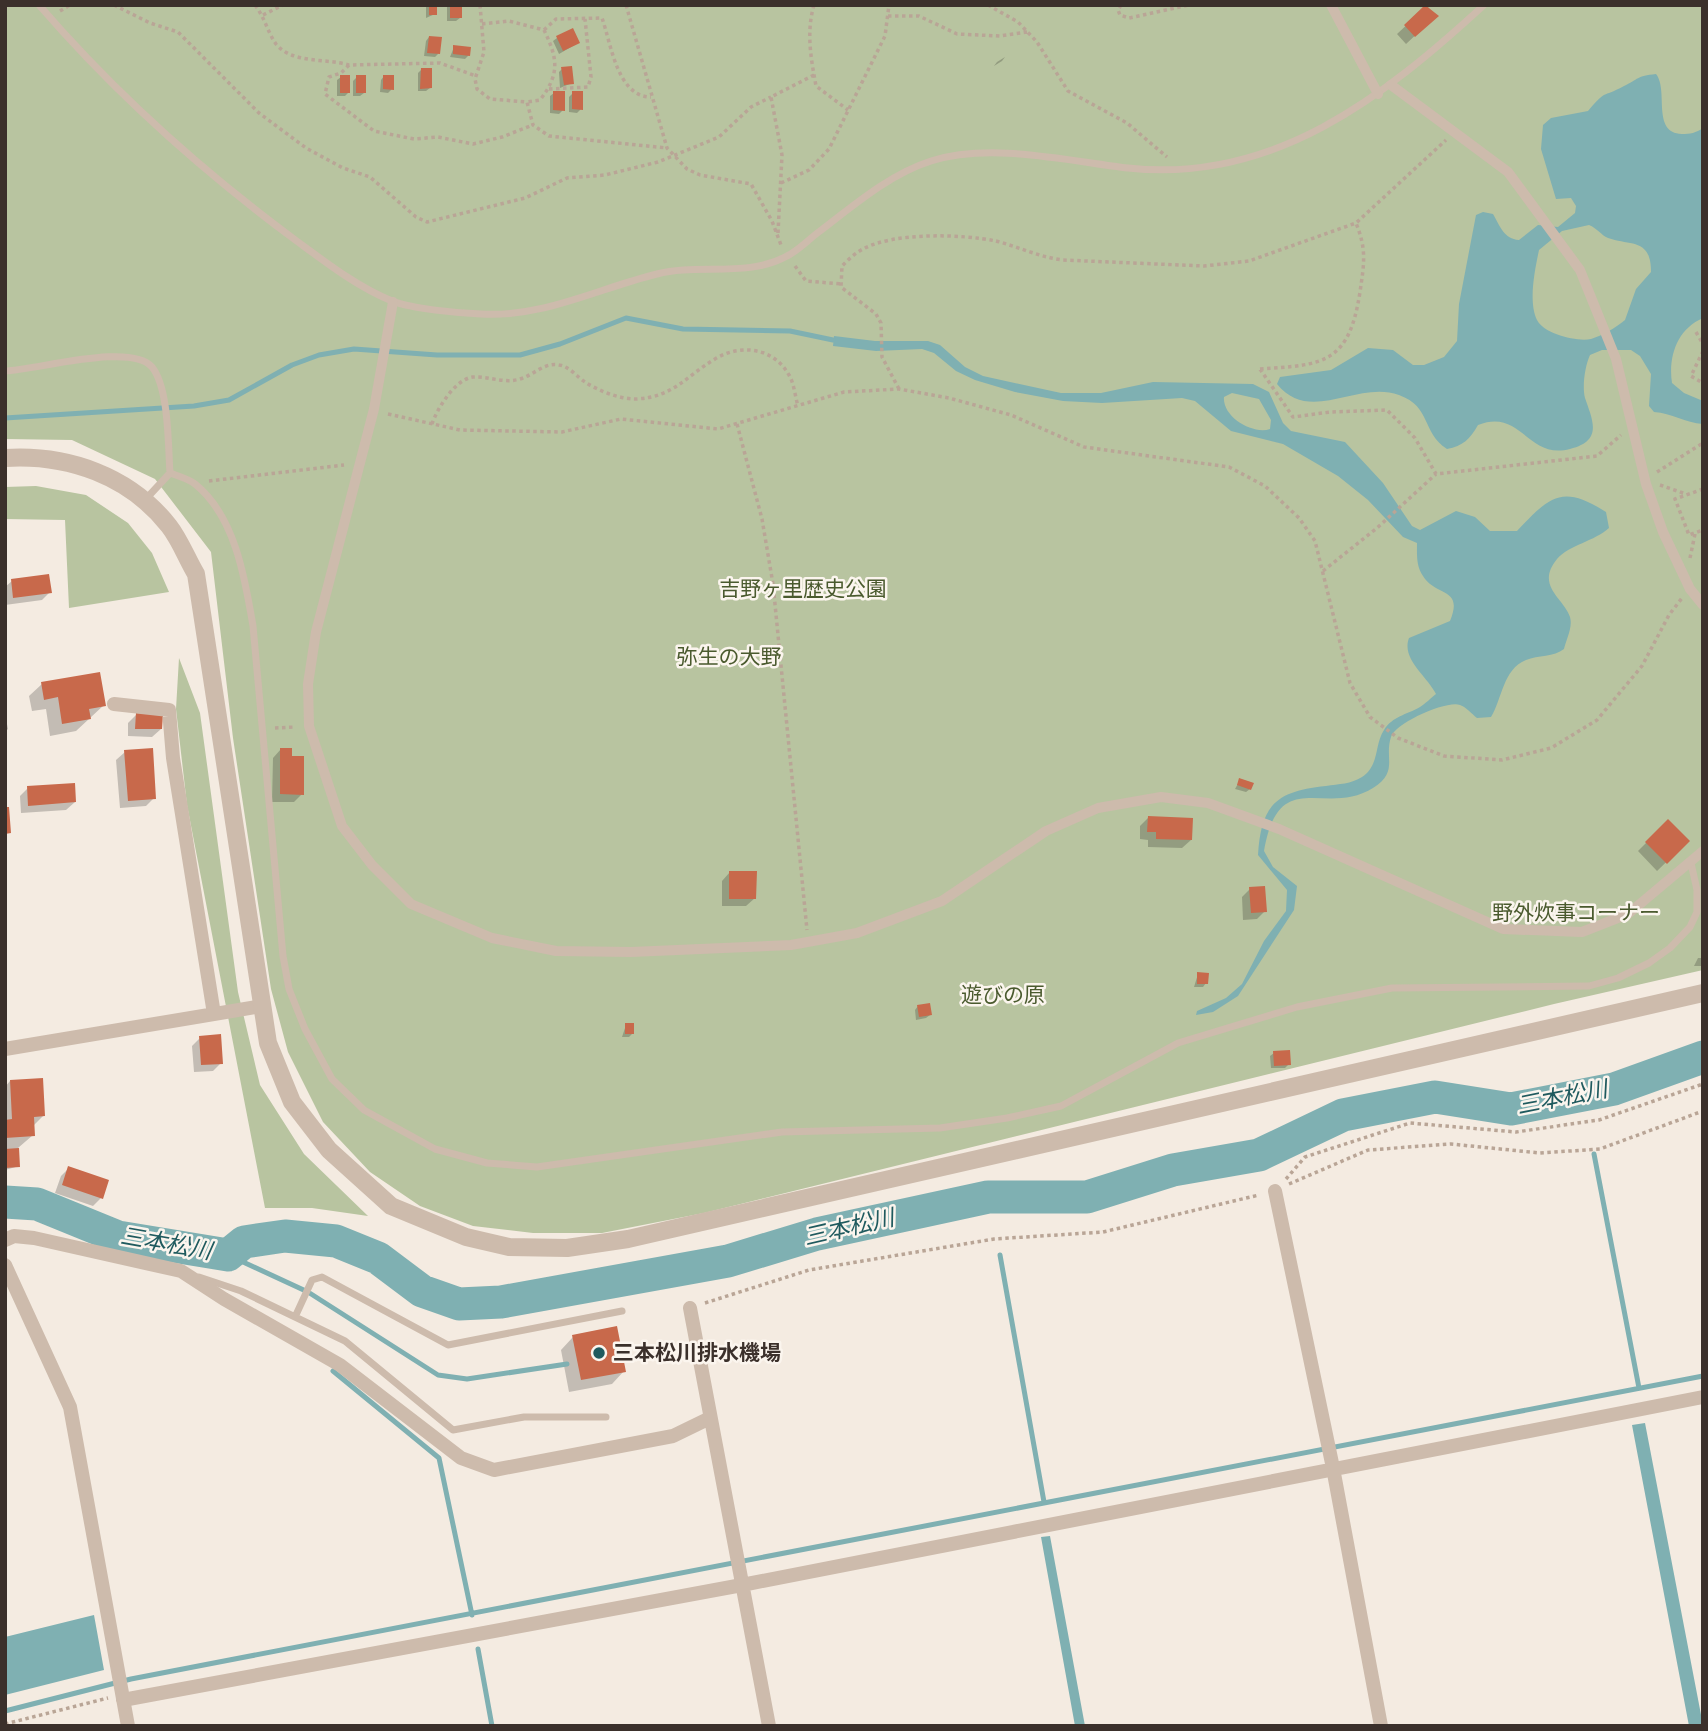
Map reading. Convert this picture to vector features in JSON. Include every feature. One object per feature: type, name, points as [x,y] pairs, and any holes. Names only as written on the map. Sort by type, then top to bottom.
[{"type":"street","points":[[1331,5],[1378,94]]},
{"type":"street","points":[[1391,85],[1508,172],[1580,270],[1616,359],[1645,480],[1662,532],[1690,589],[1703,605]]},
{"type":"street","points":[[393,302],[374,409],[316,632],[308,684],[309,726],[342,826],[372,865],[411,904],[492,938],[556,951],[710,949],[808,942],[857,933],[942,901],[1046,831],[1098,808],[1161,797],[1208,803],[1279,830],[1503,929],[1582,932],[1628,914],[1703,851]]},
{"type":"street","points":[[5,458],[25,457],[92,468],[133,490],[170,527],[196,574],[268,1043],[292,1102],[329,1150],[391,1206],[477,1239],[509,1247],[567,1248],[628,1239],[1703,993]]},
{"type":"street","points":[[114,704],[169,710],[173,758],[214,1014]]},
{"type":"street","points":[[5,1049],[262,1006]]},
{"type":"street","points":[[1275,1191],[1330,1455],[1381,1726]]},
{"type":"street","points":[[5,1240],[14,1236],[34,1238],[181,1271],[224,1299],[340,1364],[461,1458],[494,1470],[673,1436],[710,1418]]},
{"type":"street","points":[[5,1265],[70,1407],[128,1726]]},
{"type":"street","points":[[690,1308],[769,1726]]},
{"type":"street","points":[[123,1697],[741,1579],[1330,1455],[1703,1397]]},
{"type":"lane","points":[[39,5],[139,111],[243,201],[329,264],[393,302],[484,315],[525,312],[675,269],[723,269],[786,257],[873,190],[932,161],[975,155],[1033,155],[1135,169],[1183,169],[1238,160],[1278,148],[1323,130],[1391,85],[1423,62],[1484,5]]},
{"type":"lane","points":[[5,371],[101,358],[140,358],[152,368],[160,386],[170,472],[144,501]]},
{"type":"lane","points":[[170,472],[195,483],[222,517],[245,576],[283,956],[289,989],[305,1029],[332,1079],[365,1110],[435,1149],[487,1163],[550,1166],[782,1132],[940,1128],[1007,1118],[1061,1106],[1178,1043],[1297,1007],[1414,986],[1589,986],[1618,978],[1649,963],[1670,948],[1690,926],[1697,912],[1697,890],[1691,863]]},
{"type":"lane","points":[[181,1271],[241,1291],[345,1341],[453,1430],[524,1417],[606,1417]]},
{"type":"lane","points":[[295,1317],[313,1280],[322,1278],[449,1345],[622,1311]]},
{"type":"path","points":[[114,5],[150,23],[178,32],[259,113],[306,148],[343,168],[370,177],[416,217],[428,222],[525,198],[567,178],[605,175],[675,155],[719,137],[751,107],[814,75]]},
{"type":"path","points":[[255,5],[263,15],[276,44],[299,58],[349,65],[440,63],[476,76]]},
{"type":"path","points":[[263,15],[283,5]]},
{"type":"path","points":[[480,5],[484,52],[476,76],[477,89],[490,99],[527,102],[540,100],[554,82],[555,51],[544,30],[509,21],[482,24]]},
{"type":"path","points":[[626,5],[667,148],[687,169],[700,175],[751,184],[778,235],[786,257],[807,281],[842,284],[876,314],[881,323],[882,357],[899,389]]},
{"type":"path","points":[[814,5],[810,19],[810,54],[816,86],[848,110]]},
{"type":"path","points":[[781,183],[809,170],[829,149],[885,36],[889,5]]},
{"type":"path","points":[[988,5],[1018,22],[1037,42],[1068,92],[1127,123],[1183,169]]},
{"type":"path","points":[[1121,5],[1118,10],[1121,15],[1129,18],[1189,5]]},
{"type":"path","points":[[888,16],[919,16],[957,34],[1000,36],[1027,32]]},
{"type":"path","points":[[544,30],[556,19],[602,18],[621,76],[630,90],[642,97],[651,97]]},
{"type":"path","points":[[549,89],[588,87],[591,77],[585,19]]},
{"type":"path","points":[[349,65],[341,73],[329,77],[325,94],[374,131],[414,139],[438,137],[474,144],[533,125]]},
{"type":"path","points":[[771,97],[782,155],[778,235]]},
{"type":"path","points":[[527,102],[533,125],[549,136],[667,148]]},
{"type":"path","points":[[842,284],[842,267],[852,257],[863,249],[902,239],[977,237],[1022,248],[1040,257],[1063,260],[1204,265],[1249,261],[1356,223],[1455,131]]},
{"type":"path","points":[[1356,223],[1365,244],[1364,263],[1356,319],[1347,342],[1331,356],[1308,366],[1259,369],[1293,417],[1330,412],[1387,410],[1415,438],[1436,474]]},
{"type":"path","points":[[1696,332],[1703,344]]},
{"type":"path","points":[[432,425],[436,413],[453,392],[463,381],[472,377],[518,380],[549,364],[563,365],[587,383],[612,395],[634,399],[663,394],[681,386],[714,359],[729,352],[754,350],[765,352],[779,361],[791,377],[798,406]]},
{"type":"path","points":[[1703,351],[1691,376],[1703,383]]},
{"type":"path","points":[[374,409],[398,419],[460,430],[562,432],[621,419],[718,429],[844,392],[899,389],[949,398],[1011,415],[1084,447],[1229,467],[1265,486],[1299,518],[1315,541],[1350,683],[1370,717],[1398,737],[1444,756],[1502,760],[1551,748],[1597,720],[1643,666],[1668,615],[1690,589]]},
{"type":"path","points":[[1323,570],[1377,528],[1436,474],[1597,456],[1615,443],[1631,421]]},
{"type":"path","points":[[737,424],[762,519],[773,584],[808,942]]},
{"type":"path","points":[[1645,480],[1701,444],[1703,436]]},
{"type":"path","points":[[195,483],[333,464],[360,465]]},
{"type":"path","points":[[1645,480],[1687,495]]},
{"type":"path","points":[[1703,489],[1675,499],[1689,535],[1703,530]]},
{"type":"path","points":[[262,729],[309,726]]},
{"type":"path","points":[[1275,1191],[1305,1157],[1410,1123],[1516,1132],[1599,1120],[1703,1084]]},
{"type":"path","points":[[690,1308],[809,1270],[994,1239],[1103,1232],[1275,1191],[1368,1150],[1451,1144],[1540,1153],[1600,1149],[1703,1111]]},
{"type":"path","points":[[5,1724],[112,1697],[123,1697]]},
{"type":"green space","name":"吉野ヶ里歴史公園","points":[[5,5],[1703,5],[1703,970],[1554,1004],[704,1213],[602,1233],[533,1233],[473,1226],[420,1206],[370,1172],[323,1122],[288,1052],[271,989],[233,738],[211,552],[155,479],[72,440],[5,439]]},
{"type":"green space","points":[[36,486],[86,495],[128,523],[152,553],[169,592],[69,608],[65,520],[5,519],[5,487]]},
{"type":"green space","points":[[179,658],[200,713],[238,992],[260,1085],[304,1154],[368,1216],[312,1208],[265,1208],[187,805],[176,709]]},
{"type":"water","points":[[1656,74],[1660,81],[1662,110],[1667,126],[1673,132],[1682,134],[1703,128],[1703,318],[1687,329],[1676,345],[1671,373],[1672,383],[1684,393],[1703,401],[1703,424],[1654,412],[1649,406],[1651,374],[1640,356],[1631,350],[1602,350],[1590,355],[1585,370],[1584,388],[1592,421],[1592,435],[1588,441],[1570,449],[1544,447],[1505,423],[1493,422],[1478,425],[1466,441],[1447,449],[1433,435],[1417,406],[1399,395],[1367,393],[1319,402],[1304,401],[1290,396],[1277,384],[1280,377],[1331,370],[1368,348],[1393,350],[1413,365],[1424,365],[1444,357],[1457,341],[1459,304],[1476,215],[1483,212],[1493,214],[1506,234],[1519,240],[1538,225],[1558,227],[1575,213],[1576,206],[1571,198],[1556,199],[1541,149],[1543,125],[1551,118],[1588,111],[1604,95],[1641,77]],"holes":[[[1592,226],[1608,238],[1643,248],[1648,253],[1651,272],[1636,289],[1625,320],[1609,331],[1585,340],[1553,333],[1537,320],[1533,304],[1534,276],[1539,250],[1562,231]]]},
{"type":"water","points":[[834,336],[875,341],[928,341],[940,345],[965,367],[983,376],[1061,393],[1101,393],[1153,382],[1253,384],[1269,392],[1283,423],[1291,431],[1345,442],[1383,483],[1412,526],[1420,530],[1456,511],[1475,517],[1490,531],[1517,531],[1548,502],[1567,496],[1591,503],[1606,512],[1609,528],[1562,554],[1551,568],[1550,584],[1571,621],[1564,649],[1518,664],[1508,677],[1491,717],[1477,718],[1462,706],[1453,704],[1422,714],[1402,725],[1391,737],[1386,776],[1373,788],[1355,796],[1292,801],[1281,809],[1271,825],[1264,851],[1273,867],[1297,886],[1294,910],[1238,996],[1213,1012],[1196,1015],[1197,1011],[1226,998],[1242,984],[1264,941],[1286,911],[1287,890],[1258,855],[1263,823],[1268,812],[1275,803],[1295,792],[1362,777],[1372,767],[1381,736],[1388,725],[1420,707],[1436,694],[1416,667],[1407,646],[1409,638],[1450,621],[1454,603],[1451,597],[1428,583],[1423,576],[1418,564],[1417,543],[1403,537],[1368,500],[1338,476],[1283,444],[1231,431],[1195,401],[1182,398],[1102,403],[1063,401],[1015,392],[975,380],[956,371],[934,353],[922,349],[876,351],[833,346]],"holes":[[[1232,393],[1259,399],[1271,420],[1270,429],[1255,429],[1240,423],[1228,411],[1224,397]]]},
{"type":"water","points":[[1645,1423],[1703,1726],[1689,1726],[1632,1425]]},
{"type":"water","points":[[1050,1536],[1085,1726],[1075,1726],[1041,1537]]},
{"type":"water","points":[[94,1615],[104,1670],[5,1695],[5,1637]]},
{"type":"building","points":[[429,5],[437,5],[437,15],[429,15]]},
{"type":"building","points":[[450,5],[462,5],[462,18],[450,18]]},
{"type":"building","points":[[1425,5],[1439,16],[1415,37],[1404,25]]},
{"type":"building","points":[[573,28],[580,43],[563,51],[556,36]]},
{"type":"building","points":[[429,36],[442,37],[440,54],[427,53]]},
{"type":"building","points":[[453,45],[471,47],[470,56],[453,54]]},
{"type":"building","points":[[572,66],[574,84],[564,85],[561,67]]},
{"type":"building","points":[[421,68],[432,68],[432,88],[420,89]]},
{"type":"building","points":[[340,75],[350,75],[350,93],[340,93]]},
{"type":"building","points":[[356,75],[366,75],[366,93],[356,93]]},
{"type":"building","points":[[383,75],[394,75],[394,90],[383,89]]},
{"type":"building","points":[[553,91],[565,91],[565,111],[553,110]]},
{"type":"building","points":[[572,91],[583,91],[583,110],[572,109]]},
{"type":"building","points":[[49,574],[52,593],[13,598],[11,579]]},
{"type":"building","points":[[100,672],[106,706],[89,709],[91,719],[62,724],[58,697],[44,700],[41,682]]},
{"type":"building","points":[[136,713],[163,714],[162,729],[135,729]]},
{"type":"building","points":[[153,748],[156,799],[128,801],[124,750]]},
{"type":"building","points":[[280,748],[292,748],[292,756],[304,756],[304,795],[280,794]]},
{"type":"building","points":[[1239,778],[1254,783],[1251,790],[1237,785]]},
{"type":"building","points":[[75,783],[76,802],[28,806],[27,786]]},
{"type":"building","points":[[5,807],[9,807],[11,833],[5,834]]},
{"type":"building","points":[[1148,816],[1193,818],[1192,840],[1156,839],[1156,832],[1147,832]]},
{"type":"building","points":[[1668,819],[1690,841],[1667,864],[1645,842]]},
{"type":"building","points":[[729,871],[757,871],[756,899],[729,899]]},
{"type":"building","points":[[1265,886],[1267,912],[1251,913],[1249,887]]},
{"type":"building","points":[[1197,972],[1209,973],[1208,984],[1197,984]]},
{"type":"building","points":[[930,1003],[932,1015],[919,1017],[917,1005]]},
{"type":"building","points":[[625,1023],[634,1023],[634,1034],[625,1034]]},
{"type":"building","points":[[221,1034],[223,1064],[201,1065],[199,1036]]},
{"type":"building","points":[[1290,1050],[1291,1065],[1274,1066],[1273,1051]]},
{"type":"building","points":[[43,1078],[45,1116],[34,1117],[35,1136],[5,1138],[5,1120],[12,1119],[10,1080]]},
{"type":"building","points":[[19,1148],[20,1167],[5,1168],[5,1149]]},
{"type":"building","points":[[68,1166],[109,1180],[103,1199],[62,1185]]},
{"type":"building","name":"三本松川排水機場","points":[[617,1326],[626,1372],[581,1380],[572,1335]]},
{"type":"waterway","points":[[5,418],[194,406],[229,400],[292,365],[319,355],[354,349],[437,355],[520,355],[560,344],[626,318],[683,329],[790,331],[833,340]]},
{"type":"waterway","name":"三本松川","points":[[5,1202],[37,1204],[118,1237],[228,1255],[244,1242],[285,1236],[336,1241],[378,1258],[422,1291],[459,1304],[501,1302],[728,1261],[817,1234],[988,1197],[1087,1197],[1173,1170],[1259,1155],[1343,1115],[1435,1097],[1511,1109],[1614,1089],[1703,1057]]},
{"type":"waterway","points":[[1594,1154],[1639,1388]]},
{"type":"waterway","points":[[228,1255],[308,1292],[438,1375],[467,1379],[567,1364]]},
{"type":"waterway","points":[[1000,1255],[1044,1502]]},
{"type":"waterway","points":[[333,1371],[439,1458],[472,1615]]},
{"type":"waterway","points":[[5,1711],[131,1679],[1703,1376]]},
{"type":"waterway","points":[[478,1649],[492,1726]]},
{"type":"place","name":"三本松川排水機場","points":[[599,1353]]},
{"type":"park label","name":"弥生の大野","points":[[729,657]]},
{"type":"park label","name":"野外炊事コーナー","points":[[1576,913]]},
{"type":"park label","name":"遊びの原","points":[[1003,995]]}]
